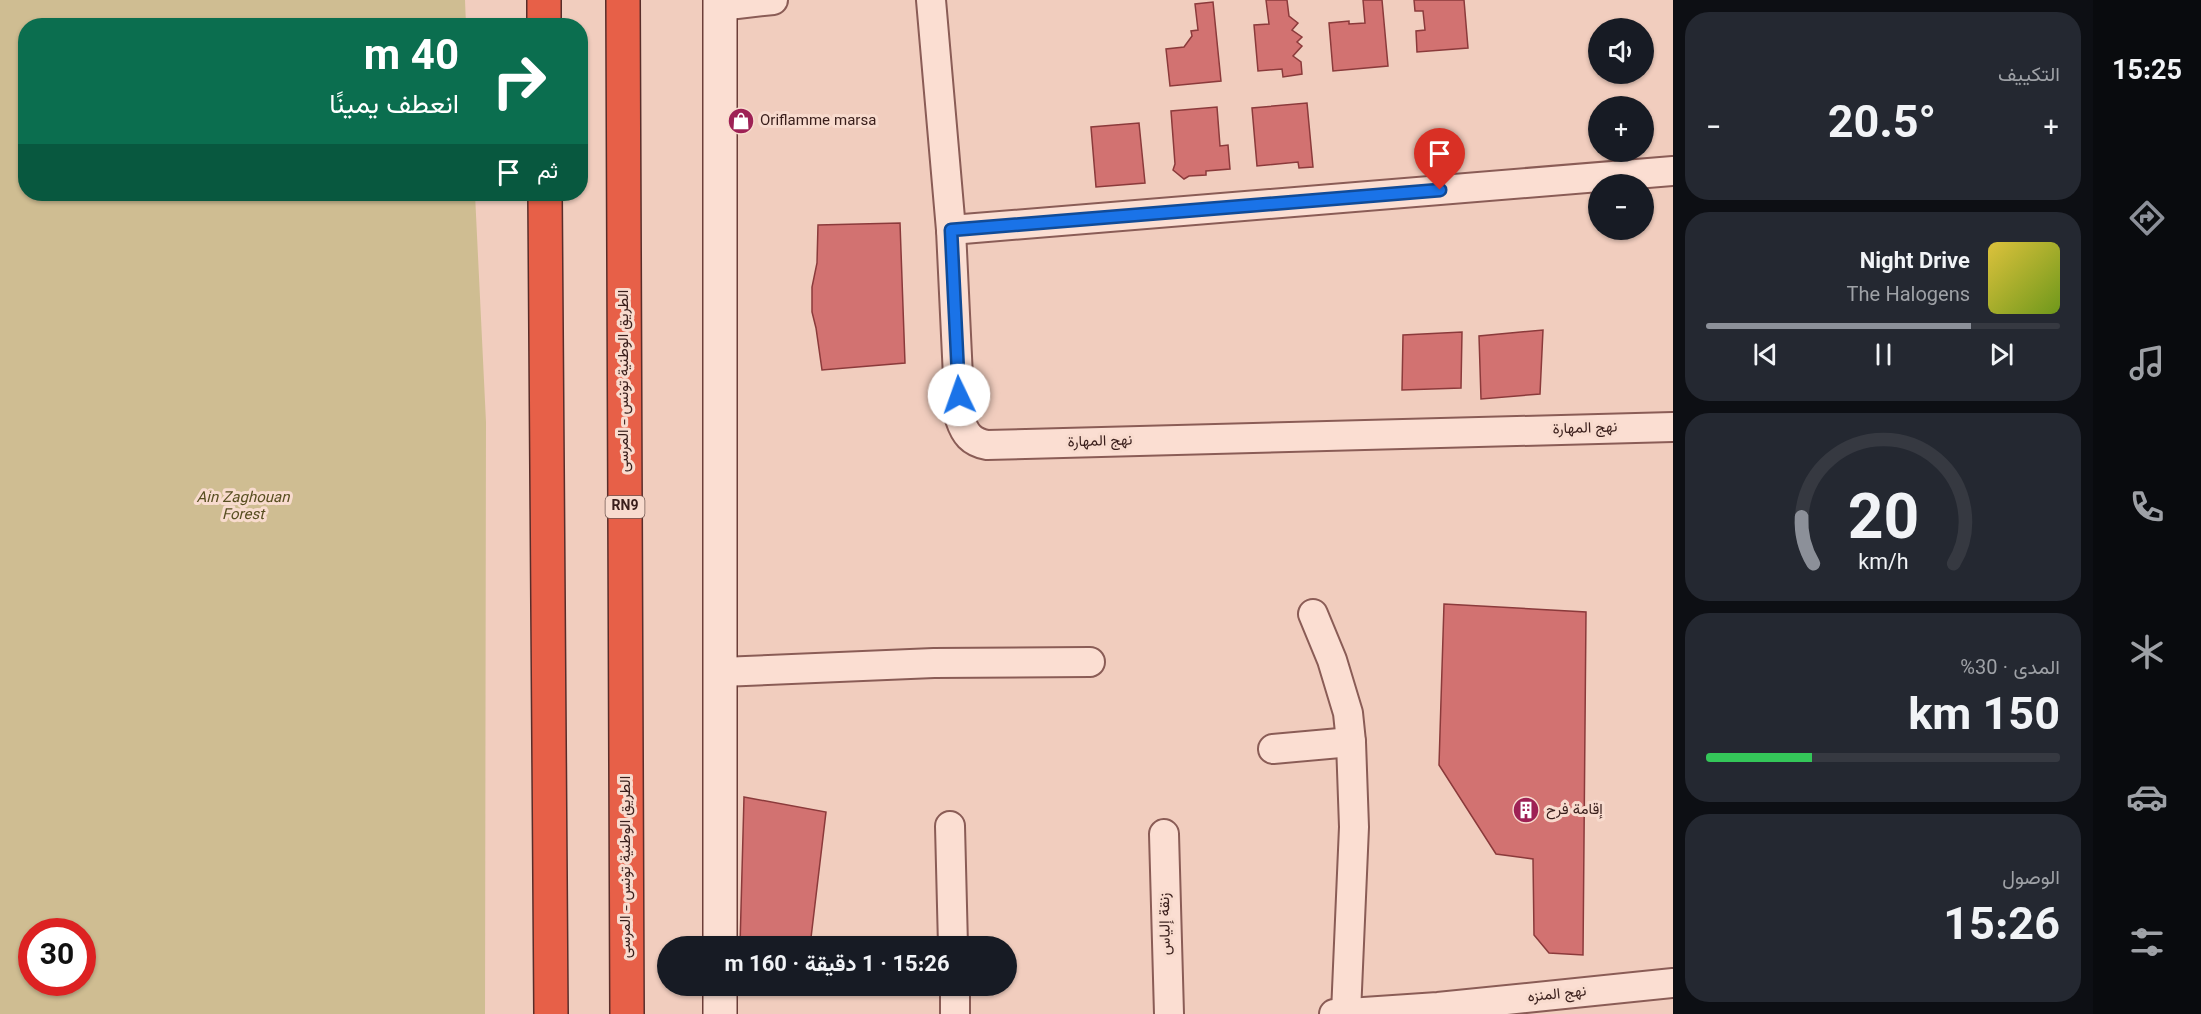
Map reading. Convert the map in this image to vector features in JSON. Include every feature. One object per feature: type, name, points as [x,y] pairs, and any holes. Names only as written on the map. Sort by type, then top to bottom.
[{"type":"highway","points":[[544,0],[544,18]]},
{"type":"highway","name":"الطريق الوطنية تونس - المرسى","points":[[623,0],[627,1014]]},
{"type":"highway","points":[[545,201],[551,1014]]},
{"type":"street","points":[[720,936],[720,3],[773,0]]},
{"type":"street","name":"نهج المهارة","points":[[931,0],[951,230],[960,419],[964,432],[978,443],[987,445],[1673,427]]},
{"type":"street","points":[[951,230],[1673,171]]},
{"type":"street","points":[[1312,614],[1332,660],[1348,713],[1351,742],[1354,827],[1340,1013]]},
{"type":"street","points":[[721,672],[934,663],[1090,662]]},
{"type":"street","points":[[1273,749],[1351,742]]},
{"type":"street","points":[[950,826],[954,936]]},
{"type":"street","name":"زنقة إلياس","points":[[1164,834],[1169,1014]]},
{"type":"street","name":"نهج المنزه","points":[[1340,1013],[1438,1010],[1673,983]]},
{"type":"street","points":[[720,996],[720,1014]]},
{"type":"street","points":[[955,996],[955,1014]]},
{"type":"green space","name":"Ain Zaghouan Forest","points":[[0,0],[465,0],[466,18],[18,18],[18,201],[475,201],[486,422],[485,1014],[0,1014]]},
{"type":"building","points":[[1266,0],[1287,0],[1289,16],[1298,23],[1292,30],[1302,37],[1297,42],[1302,46],[1293,56],[1301,62],[1302,74],[1283,77],[1282,69],[1258,71],[1254,25],[1269,24]]},
{"type":"building","points":[[1363,0],[1382,0],[1388,66],[1333,71],[1329,23],[1349,21],[1349,24],[1365,23]]},
{"type":"building","points":[[1414,0],[1464,0],[1468,48],[1417,52],[1416,31],[1425,30],[1423,11],[1415,11]]},
{"type":"building","points":[[1213,2],[1221,81],[1170,86],[1166,49],[1184,47],[1192,36],[1191,31],[1198,30],[1195,4]]},
{"type":"building","points":[[1307,103],[1313,167],[1299,168],[1298,162],[1257,166],[1252,108]]},
{"type":"building","points":[[1217,107],[1220,146],[1228,145],[1230,169],[1206,171],[1206,175],[1189,176],[1184,179],[1173,170],[1175,164],[1171,111]]},
{"type":"building","points":[[1139,123],[1145,183],[1096,187],[1091,127]]},
{"type":"building","points":[[900,223],[905,363],[822,370],[812,312],[818,225]]},
{"type":"building","points":[[1543,330],[1540,394],[1481,399],[1479,336]]},
{"type":"building","points":[[1462,332],[1461,388],[1402,390],[1403,335]]},
{"type":"building","name":"إقامة فرح","points":[[1444,604],[1586,612],[1583,955],[1549,953],[1534,935],[1533,859],[1496,854],[1439,765]]},
{"type":"building","points":[[744,797],[826,812],[811,936],[740,936]]},
{"type":"place","name":"Oriflamme marsa","points":[[741,121]]},
{"type":"place","name":"إقامة فرح","points":[[1526,810]]},
{"type":"route","points":[[959,395],[951,230],[1440,190]]}]
